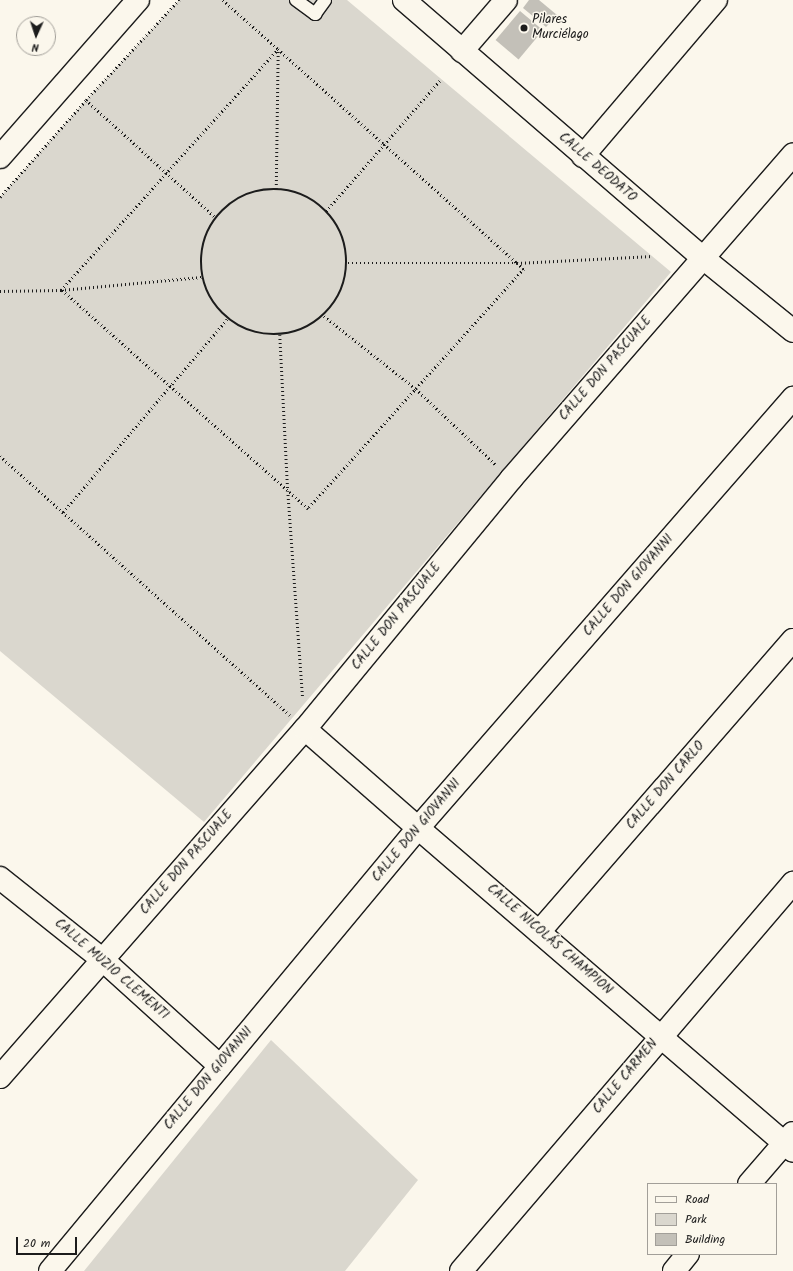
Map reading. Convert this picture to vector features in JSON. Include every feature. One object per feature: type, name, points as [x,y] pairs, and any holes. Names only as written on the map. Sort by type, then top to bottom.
[{"type":"street","points":[[0,157],[138,0]]},
{"type":"street","name":"CALLE DEODATO","points":[[404,0],[583,156],[703,258],[793,331]]},
{"type":"street","points":[[462,51],[506,0]]},
{"type":"street","points":[[583,156],[716,0]]},
{"type":"street","name":"CALLE DON PASCUALE","points":[[0,1077],[306,729],[511,479],[793,155]]},
{"type":"street","name":"CALLE DON GIOVANNI","points":[[50,1271],[418,828],[793,398]]},
{"type":"street","name":"CALLE DON CARLO","points":[[539,932],[793,640]]},
{"type":"street","name":"CALLE NICOLÁS CHAMPION","points":[[306,729],[660,1037],[790,1142]]},
{"type":"street","name":"CALLE MUZIO CLEMENTI","points":[[0,878],[102,960],[220,1066]]},
{"type":"street","name":"CALLE CARMEN","points":[[461,1271],[793,883]]},
{"type":"street","points":[[750,1183],[790,1142]]},
{"type":"street","points":[[674,1271],[687,1255]]},
{"type":"lane","points":[[296,0],[315,14],[325,0]]},
{"type":"path","points":[[0,197],[86,100],[179,0]]},
{"type":"path","points":[[61,290],[308,509],[524,269],[222,0]]},
{"type":"path","points":[[61,290],[278,49]]},
{"type":"path","points":[[276,188],[278,49]]},
{"type":"path","points":[[326,211],[441,79]]},
{"type":"path","points":[[86,100],[216,217]]},
{"type":"path","points":[[276,188],[295,192],[312,199],[326,211],[338,226],[343,238],[348,263],[345,283],[337,301],[324,316],[311,326],[280,336],[261,334],[243,329],[226,319],[215,307],[201,278],[200,262],[202,246],[207,230],[216,217],[228,205],[242,196],[259,190],[276,188]]},
{"type":"path","points":[[348,263],[518,263],[653,256]]},
{"type":"path","points":[[0,291],[61,290],[201,278]]},
{"type":"path","points":[[324,316],[416,389],[511,479]]},
{"type":"path","points":[[63,512],[226,319]]},
{"type":"path","points":[[280,336],[288,491],[306,729]]},
{"type":"path","points":[[0,456],[306,729]]},
{"type":"green space","points":[[179,0],[347,0],[671,272],[204,822],[0,651],[0,197],[86,100]]},
{"type":"green space","points":[[271,1040],[418,1180],[345,1271],[84,1271]]},
{"type":"building","points":[[529,0],[539,0],[557,15],[546,27],[523,8]]},
{"type":"building","points":[[520,11],[543,30],[519,59],[496,40]]},
{"type":"place","name":"Pilares Murciélago","points":[[524,28]]}]
